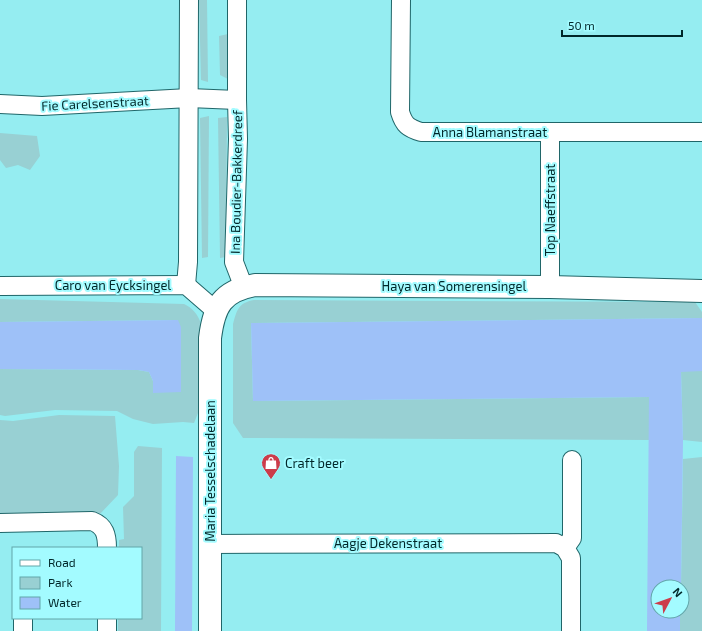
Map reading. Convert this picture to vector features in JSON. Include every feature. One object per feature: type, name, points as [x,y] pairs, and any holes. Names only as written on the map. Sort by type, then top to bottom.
[{"type":"street","points":[[186,285],[188,262],[189,0]]},
{"type":"street","name":"Ina Boudier-Bakkerdreef","points":[[237,0],[238,139],[234,262],[244,288]]},
{"type":"street","name":"Anna Blamanstraat","points":[[401,0],[400,112],[403,121],[410,128],[421,132],[702,132]]},
{"type":"street","name":"Ina Boudier-Bakkerdreef","points":[[189,98],[237,100]]},
{"type":"street","name":"Fie Carelsenstraat","points":[[0,104],[42,106],[189,98]]},
{"type":"street","name":"Top Naeffstraat","points":[[550,133],[550,287]]},
{"type":"street","name":"Caro van Eycksingel","points":[[0,286],[186,285],[216,311]]},
{"type":"street","name":"Haya van Somerensingel","points":[[216,311],[225,298],[234,291],[255,286],[550,287],[702,291]]},
{"type":"street","name":"Maria Tesselschadelaan","points":[[210,631],[210,338],[216,311]]},
{"type":"street","points":[[571,631],[571,558],[565,548],[572,538],[572,460]]},
{"type":"street","points":[[0,523],[92,521],[102,527],[105,532],[107,547]]},
{"type":"street","name":"Aagje Dekenstraat","points":[[210,544],[556,543],[565,548]]},
{"type":"street","points":[[23,631],[24,619]]},
{"type":"street","points":[[107,619],[107,631]]},
{"type":"green space","points":[[199,0],[207,0],[208,82],[201,80]]},
{"type":"green space","points":[[228,34],[228,79],[220,75],[219,36]]},
{"type":"green space","points":[[209,116],[208,257],[202,258],[200,118]]},
{"type":"green space","points":[[227,117],[226,257],[220,258],[218,118]]},
{"type":"green space","points":[[0,133],[37,136],[40,156],[30,170],[18,165],[6,168],[0,160]]},
{"type":"green space","points":[[0,299],[184,304],[189,307],[200,321],[198,413],[194,423],[183,422],[153,424],[133,419],[117,411],[55,410],[5,416],[0,415],[0,369],[138,370],[149,372],[153,381],[178,320],[0,322]]},
{"type":"green space","points":[[254,300],[695,302],[702,312],[702,318],[251,323],[253,401],[649,397],[649,440],[243,438],[233,423],[233,324],[241,305]]},
{"type":"green space","points":[[681,371],[702,371],[702,442],[683,440]]},
{"type":"green space","points":[[59,415],[115,416],[119,466],[118,495],[99,515],[0,516],[0,420],[13,421]]},
{"type":"green space","points":[[138,446],[162,448],[161,631],[118,631],[118,619],[142,619],[142,547],[119,547],[119,540],[124,539],[123,507],[134,496],[134,452]]},
{"type":"green space","points":[[702,457],[702,631],[680,631],[680,619],[690,619],[690,579],[681,579],[683,459]]},
{"type":"water","points":[[702,318],[702,371],[681,372],[683,440],[681,579],[650,579],[650,619],[680,619],[680,631],[647,631],[649,397],[253,401],[251,323]]},
{"type":"water","points":[[178,320],[181,327],[181,392],[153,393],[153,381],[149,372],[138,370],[0,369],[0,322]]},
{"type":"water","points":[[176,456],[193,457],[192,631],[175,631]]},
{"type":"place","name":"Craft beer","points":[[271,480]]}]
